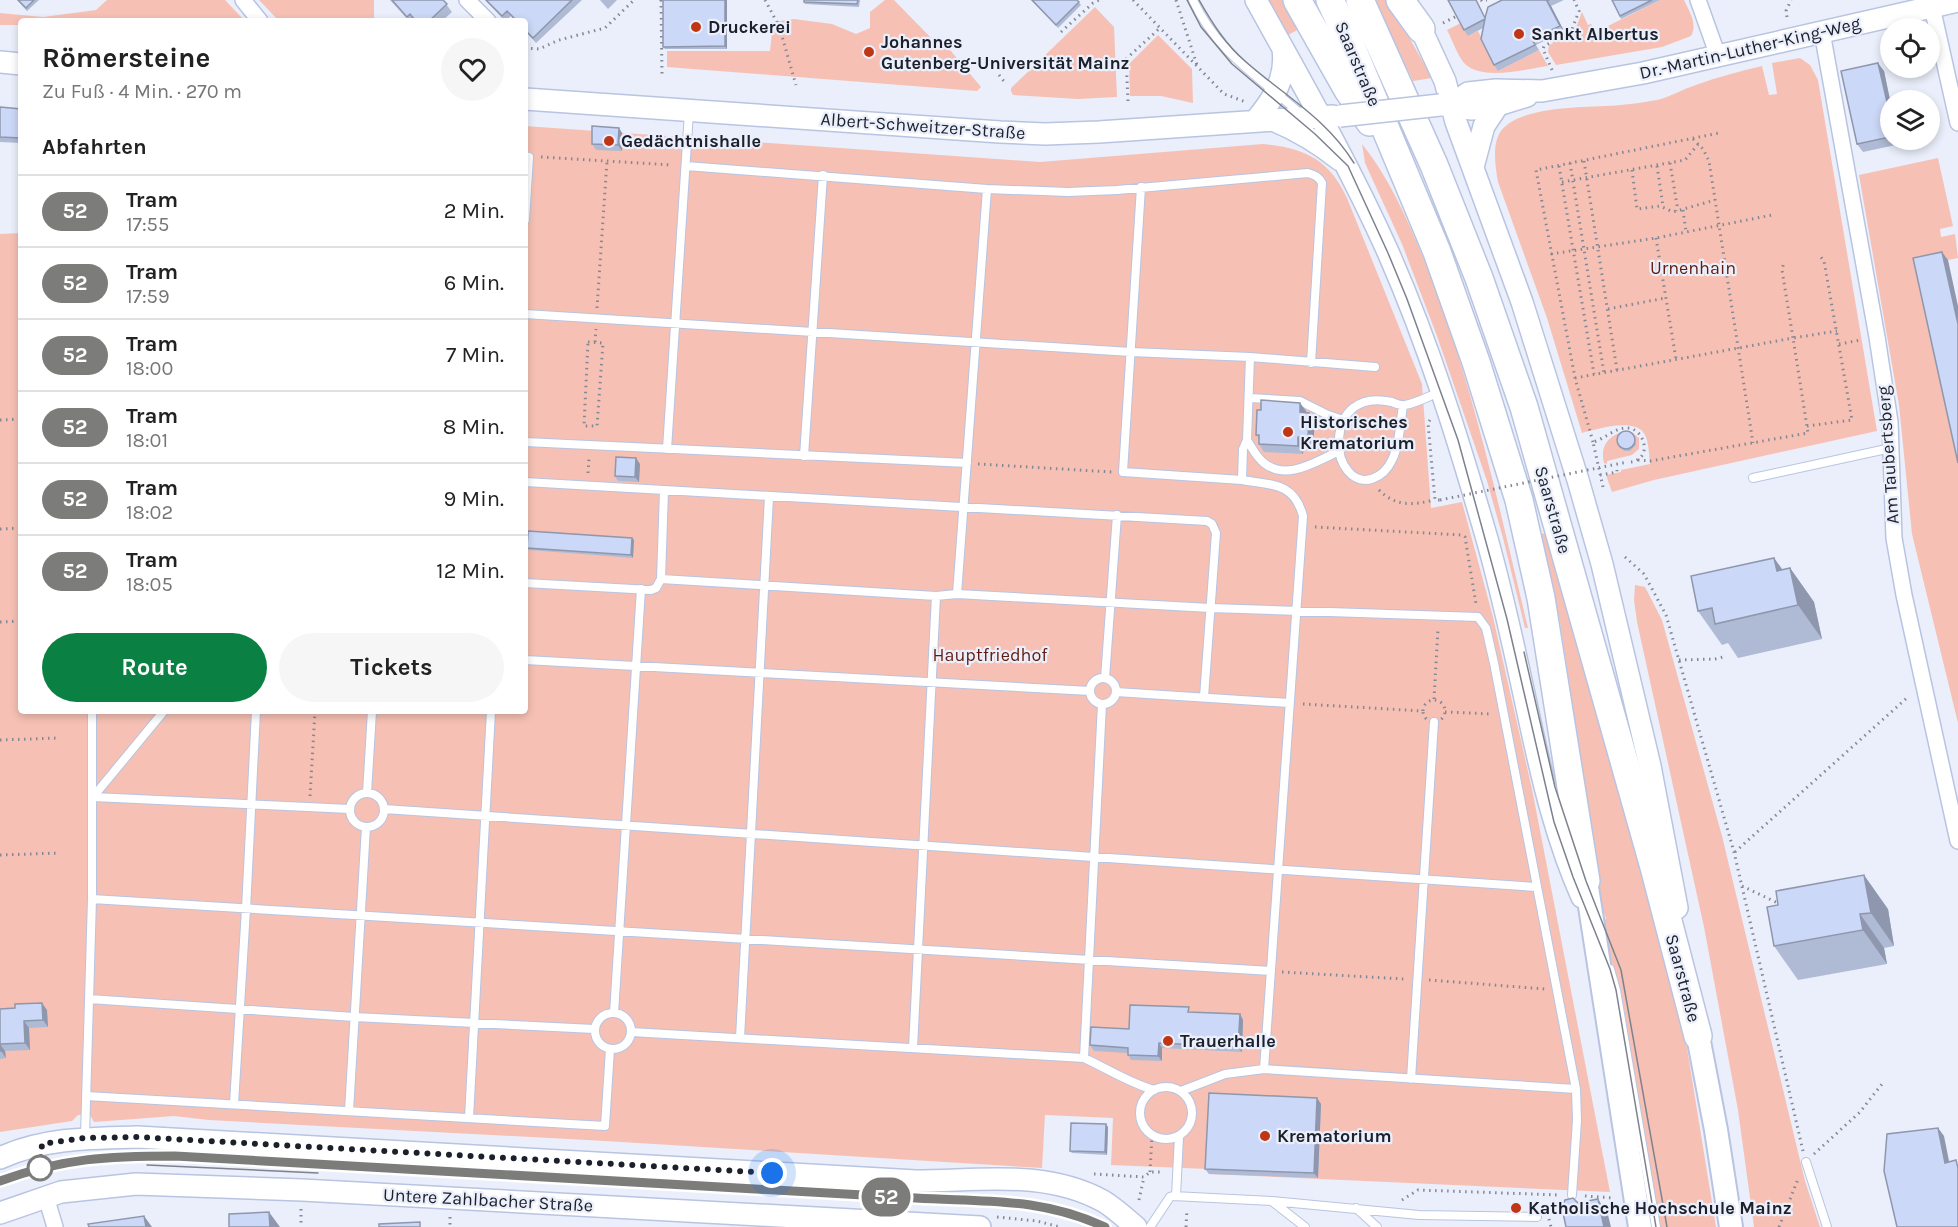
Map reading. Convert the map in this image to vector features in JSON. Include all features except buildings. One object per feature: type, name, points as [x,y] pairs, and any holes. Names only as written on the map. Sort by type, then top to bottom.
[{"type":"highway","points":[[1297,0],[1348,90],[1400,164]]},
{"type":"highway","name":"Saarstraße","points":[[1330,0],[1437,252],[1498,427],[1519,500],[1541,598],[1586,881]]},
{"type":"highway","name":"Saarstraße","points":[[1360,0],[1434,165],[1479,278],[1524,407],[1645,833],[1698,1035]]},
{"type":"highway","points":[[1400,0],[1430,27]]},
{"type":"main road","name":"Saarstraße","points":[[1586,881],[1640,1227]]},
{"type":"main road","name":"Saarstraße","points":[[1698,1035],[1731,1227]]},
{"type":"street","points":[[243,0],[258,18]]},
{"type":"street","points":[[467,0],[485,18]]},
{"type":"street","name":"Saarstraße","points":[[1256,0],[1319,121],[1348,166],[1388,252],[1441,392],[1461,451],[1505,607],[1554,822],[1573,877],[1594,926]]},
{"type":"street","name":"Saarstraße","points":[[1408,0],[1430,27],[1445,81],[1445,105],[1456,122],[1473,167],[1537,350],[1602,564],[1650,766],[1698,1035]]},
{"type":"street","points":[[1698,0],[1718,56]]},
{"type":"street","name":"Dr.-Martin-Luther-King-Weg","points":[[1445,105],[1472,109],[1498,105],[1542,91],[1643,73],[1958,1]]},
{"type":"street","points":[[1932,7],[1952,65],[1958,123]]},
{"type":"street","name":"Am Taubertsberg","points":[[1822,32],[1890,422],[1894,538],[1904,595],[1958,841]]},
{"type":"street","points":[[1282,47],[1284,56],[1282,77],[1276,93],[1258,114],[1294,128],[1348,166]]},
{"type":"street","points":[[0,62],[18,64]]},
{"type":"street","name":"Dr.-Martin-Luther-King-Weg","points":[[1445,105],[1468,93],[1496,90],[1542,91]]},
{"type":"street","name":"Albert-Schweitzer-Straße","points":[[528,99],[1045,134],[1149,130],[1258,114],[1319,121],[1445,105]]},
{"type":"street","points":[[1473,167],[1484,126],[1498,105]]},
{"type":"street","points":[[3,1155],[42,1144],[85,1138],[160,1138],[916,1181],[1021,1178],[1084,1193],[1114,1208],[1136,1227]]},
{"type":"street","name":"Untere Zahlbacher Straße","points":[[0,1213],[61,1192],[136,1184],[829,1223],[980,1227]]},
{"type":"street","points":[[46,1197],[55,1227]]},
{"type":"lane","name":"Saarstraße","points":[[1193,0],[1206,24],[1222,46],[1238,62],[1276,93],[1319,121]]},
{"type":"lane","points":[[667,448],[689,111]]},
{"type":"lane","points":[[528,157],[528,173]]},
{"type":"lane","points":[[686,166],[987,189],[1088,192],[1308,173],[1320,179],[1322,183],[1311,363]]},
{"type":"lane","points":[[804,456],[823,176]]},
{"type":"lane","points":[[1141,187],[1123,472],[1242,480],[1283,488],[1297,498],[1303,516],[1263,1069]]},
{"type":"lane","points":[[957,594],[987,189]]},
{"type":"lane","points":[[528,314],[1131,352],[1250,357],[1375,367]]},
{"type":"lane","points":[[1242,480],[1243,449],[1247,441],[1250,357]]},
{"type":"lane","points":[[1403,406],[1394,456],[1384,472],[1374,479],[1367,480],[1351,475],[1341,460],[1340,431],[1343,420],[1353,408],[1370,400],[1403,406],[1441,392]]},
{"type":"lane","points":[[1249,398],[1300,401],[1343,420]]},
{"type":"lane","points":[[1247,441],[1263,463],[1272,468],[1292,471],[1340,451]]},
{"type":"lane","points":[[528,442],[967,463]]},
{"type":"lane","points":[[1753,478],[1891,448]]},
{"type":"lane","points":[[528,482],[1207,522],[1212,524],[1216,533],[1204,698]]},
{"type":"lane","points":[[528,583],[651,590],[656,588],[661,579],[664,491]]},
{"type":"lane","points":[[740,1038],[769,497]]},
{"type":"lane","points":[[1105,678],[1117,515]]},
{"type":"lane","points":[[661,579],[936,596],[957,594],[1296,612],[1478,617],[1486,628],[1576,1089],[1577,1120],[1572,1195]]},
{"type":"lane","points":[[614,1012],[641,589]]},
{"type":"lane","points":[[913,1048],[936,596]]},
{"type":"lane","points":[[528,660],[1090,691]]},
{"type":"lane","points":[[1105,678],[1114,685],[1116,692],[1113,700],[1102,704],[1095,701],[1090,691],[1093,683],[1105,678]]},
{"type":"lane","points":[[1116,692],[1289,703]]},
{"type":"lane","points":[[1084,1058],[1102,704]]},
{"type":"lane","points":[[85,1138],[92,899],[92,714]]},
{"type":"lane","points":[[93,797],[162,714]]},
{"type":"lane","points":[[234,1104],[256,714]]},
{"type":"lane","points":[[368,793],[372,714]]},
{"type":"lane","points":[[469,1118],[491,714]]},
{"type":"lane","points":[[1411,1079],[1434,722]]},
{"type":"lane","points":[[362,793],[368,793],[381,800],[384,809],[381,820],[366,827],[356,823],[350,814],[350,809],[354,799],[362,793]]},
{"type":"lane","points":[[93,797],[350,809]]},
{"type":"lane","points":[[384,809],[1536,887]]},
{"type":"lane","points":[[349,1111],[366,827]]},
{"type":"lane","points":[[92,899],[1271,971]]},
{"type":"lane","name":"Saarstraße","points":[[1594,926],[1616,990],[1656,1227]]},
{"type":"lane","points":[[89,999],[354,1017],[594,1029]]},
{"type":"lane","points":[[614,1012],[625,1017],[631,1032],[627,1043],[616,1049],[610,1049],[600,1044],[594,1029],[603,1015],[614,1012]]},
{"type":"lane","points":[[631,1032],[1084,1058],[1135,1085],[1154,1090],[1167,1087],[1181,1091],[1191,1105],[1192,1114],[1190,1123],[1179,1136],[1165,1139],[1152,1135],[1145,1128],[1142,1121],[1142,1103],[1154,1090]]},
{"type":"lane","points":[[86,1096],[605,1126],[610,1049]]},
{"type":"lane","points":[[1181,1091],[1225,1074],[1263,1069],[1576,1089]]},
{"type":"lane","points":[[1176,1196],[1179,1136]]},
{"type":"lane","points":[[1806,1162],[1827,1227]]},
{"type":"lane","points":[[1150,1227],[1170,1197],[1176,1196],[1272,1201],[1419,1215],[1537,1217]]},
{"type":"lane","points":[[1272,1201],[1305,1227]]},
{"type":"lane","points":[[1356,1208],[1377,1227]]},
{"type":"path","points":[[528,48],[539,49],[559,40],[605,28],[634,0]]},
{"type":"path","points":[[661,0],[662,75]]},
{"type":"path","points":[[765,0],[779,26],[796,84]]},
{"type":"path","points":[[1061,32],[1092,3],[1099,0]]},
{"type":"path","points":[[1133,0],[1224,94],[1258,114]]},
{"type":"path","points":[[1176,0],[1198,66]]},
{"type":"path","points":[[1543,49],[1544,46],[1571,32],[1579,11],[1574,0]]},
{"type":"path","points":[[1787,16],[1786,10],[1791,0]]},
{"type":"path","points":[[1430,27],[1464,12]]},
{"type":"path","points":[[1128,101],[1126,59],[1160,28]]},
{"type":"path","points":[[1538,47],[1543,49],[1552,70]]},
{"type":"path","points":[[999,75],[1006,84]]},
{"type":"path","points":[[1603,487],[1575,378],[1536,170],[1719,133]]},
{"type":"path","points":[[1693,139],[1699,143],[1709,161],[1753,442]]},
{"type":"path","points":[[1562,182],[1685,160],[1699,143]]},
{"type":"path","points":[[546,158],[673,165]]},
{"type":"path","points":[[595,342],[607,161]]},
{"type":"path","points":[[1584,161],[1617,370]]},
{"type":"path","points":[[1570,163],[1604,373]]},
{"type":"path","points":[[1670,163],[1676,211]]},
{"type":"path","points":[[1559,166],[1594,375]]},
{"type":"path","points":[[1657,166],[1663,206]]},
{"type":"path","points":[[1632,170],[1637,209],[1663,206],[1676,211],[1715,200]]},
{"type":"path","points":[[1683,210],[1686,232]]},
{"type":"path","points":[[1551,254],[1656,238],[1772,215]]},
{"type":"path","points":[[1656,238],[1676,359]]},
{"type":"path","points":[[1806,426],[1852,420],[1824,261],[1820,256]]},
{"type":"path","points":[[1374,479],[1379,491],[1396,503],[1406,505],[1638,460],[1650,461],[1808,433],[1782,270],[1784,262]]},
{"type":"path","points":[[1608,309],[1665,298]]},
{"type":"path","points":[[1575,378],[1836,331]]},
{"type":"path","points":[[1839,344],[1877,337]]},
{"type":"path","points":[[588,342],[595,342],[603,343],[597,426],[584,426],[588,342]]},
{"type":"path","points":[[1432,415],[1428,423],[1435,500]]},
{"type":"path","points":[[0,420],[18,419]]},
{"type":"path","points":[[1593,442],[1616,430],[1630,428],[1640,435],[1643,442],[1642,454],[1638,460]]},
{"type":"path","points":[[967,463],[1123,472]]},
{"type":"path","points":[[1600,475],[1617,472],[1617,470]]},
{"type":"path","points":[[1303,526],[1462,535],[1465,537],[1478,617]]},
{"type":"path","points":[[0,529],[18,528]]},
{"type":"path","points":[[1625,557],[1644,574],[1666,615],[1734,852],[1806,1162]]},
{"type":"path","points":[[1434,699],[1439,616]]},
{"type":"path","points":[[0,622],[18,621]]},
{"type":"path","points":[[1679,660],[1723,657]]},
{"type":"path","points":[[1734,852],[1923,683]]},
{"type":"path","points":[[1289,703],[1422,711]]},
{"type":"path","points":[[1445,712],[1504,715]]},
{"type":"path","points":[[309,806],[315,714]]},
{"type":"path","points":[[0,740],[58,738]]},
{"type":"path","points":[[0,855],[60,853]]},
{"type":"path","points":[[1742,886],[1787,907]]},
{"type":"path","points":[[1779,1227],[1806,1162],[1860,1112],[1882,1084]]},
{"type":"path","points":[[1150,1172],[1152,1135]]},
{"type":"path","points":[[1139,1200],[1144,1177],[1150,1172],[1177,1173]]},
{"type":"path","points":[[1086,1174],[1144,1177]]},
{"type":"path","points":[[1385,1210],[1418,1190],[1616,1197]]},
{"type":"path","points":[[1186,1227],[1188,1196]]},
{"type":"path","points":[[301,1207],[301,1227]]},
{"type":"path","points":[[450,1215],[450,1227]]},
{"type":"path","points":[[1008,1218],[1037,1221],[1060,1227]]},
{"type":"green space","points":[[107,0],[225,0],[242,18],[18,18],[18,25],[0,25],[0,13],[43,17],[96,10]]},
{"type":"green space","points":[[259,0],[374,0],[375,18],[276,18]]},
{"type":"green space","points":[[885,0],[894,0],[933,40],[941,39],[981,87],[977,91],[667,67],[667,51],[770,51],[773,22],[794,19],[832,24],[856,34],[870,28],[870,12]]},
{"type":"green space","points":[[1267,0],[1282,0],[1299,29],[1288,35]]},
{"type":"green space","points":[[1374,0],[1388,0],[1432,78],[1413,81]]},
{"type":"green space","points":[[1660,0],[1684,0],[1694,27],[1691,36],[1662,47],[1556,65],[1548,52],[1549,45],[1574,33],[1582,12],[1588,25],[1591,24],[1596,32]]},
{"type":"green space","points":[[1095,7],[1114,27],[1117,97],[1078,99],[1013,95],[1011,88]]},
{"type":"green space","points":[[1477,15],[1468,36],[1478,31],[1498,71],[1539,50],[1548,66],[1493,73],[1482,72],[1465,64],[1447,30]]},
{"type":"green space","points":[[1158,35],[1192,69],[1193,103],[1161,96],[1130,96],[1129,64]]},
{"type":"green space","name":"Urnenhain","points":[[1800,58],[1810,65],[1818,80],[1877,431],[1654,480],[1612,492],[1606,475],[1650,464],[1646,438],[1640,430],[1625,425],[1582,433],[1547,318],[1498,182],[1495,155],[1498,136],[1511,122],[1524,116],[1557,109],[1626,105],[1657,100],[1712,79],[1762,66],[1769,95],[1777,94],[1772,63]]},
{"type":"green space","name":"Hauptfriedhof","points":[[528,126],[1040,162],[1263,144],[1291,149],[1314,158],[1332,174],[1347,198],[1422,384],[1431,508],[1462,502],[1493,617],[1532,789],[1610,1192],[1209,1174],[1208,1169],[1111,1165],[1113,1118],[1045,1115],[1042,1168],[605,1141],[209,1120],[174,1116],[94,1122],[90,1115],[78,1115],[72,1121],[0,1132],[0,234],[18,233],[18,714],[528,714]]},
{"type":"green space","points":[[1362,144],[1383,173],[1400,205],[1445,315],[1484,448],[1528,628],[1525,628],[1487,481],[1437,336],[1402,244],[1365,163]]},
{"type":"green space","points":[[1938,158],[1953,226],[1940,229],[1941,237],[1955,234],[1958,258],[1948,260],[1958,444],[1958,723],[1912,534],[1899,405],[1859,175]]},
{"type":"green space","points":[[1630,431],[1639,438],[1639,449],[1632,455],[1604,463],[1603,450],[1608,440]]},
{"type":"green space","points":[[1547,533],[1679,999],[1716,1227],[1660,1227],[1620,987],[1603,932],[1606,918],[1600,904],[1560,622],[1540,534]]},
{"type":"green space","points":[[1635,585],[1645,587],[1662,620],[1722,836],[1805,1181],[1820,1227],[1754,1227],[1738,1110],[1704,927],[1637,622],[1634,600]]},
{"type":"tram line","points":[[1187,0],[1201,27],[1232,64],[1315,134],[1348,166],[1407,299],[1458,440],[1507,619],[1554,822],[1616,990],[1656,1227]]},
{"type":"tram line","points":[[1199,0],[1214,25],[1232,48],[1318,120],[1343,147],[1354,163]]},
{"type":"tram line","points":[[1524,652],[1555,787],[1586,881],[1621,970],[1667,1227]]},
{"type":"tram line","name":"52","points":[[0,1181],[68,1161],[115,1156],[175,1156],[1020,1203],[1067,1212],[1105,1227]]},
{"type":"tram line","points":[[0,1181],[66,1163],[129,1157],[175,1156],[1024,1204],[1064,1212],[1105,1227]]},
{"type":"tram line","points":[[147,1165],[318,1173]]},
{"type":"place","name":"Druckerei","points":[[696,27]]},
{"type":"place","name":"Sankt Albertus","points":[[1519,34]]},
{"type":"place","name":"Johannes Gutenberg-Universität Mainz","points":[[869,52]]},
{"type":"place","name":"Gedächtnishalle","points":[[609,141]]},
{"type":"place","name":"Historisches Krematorium","points":[[1288,432]]},
{"type":"place","name":"Trauerhalle","points":[[1168,1041]]},
{"type":"place","name":"Krematorium","points":[[1265,1136]]},
{"type":"place","name":"Katholische Hochschule Mainz","points":[[1516,1208]]},
{"type":"route","points":[[40,1168],[42,1144],[85,1138],[137,1137],[772,1173]]}]
